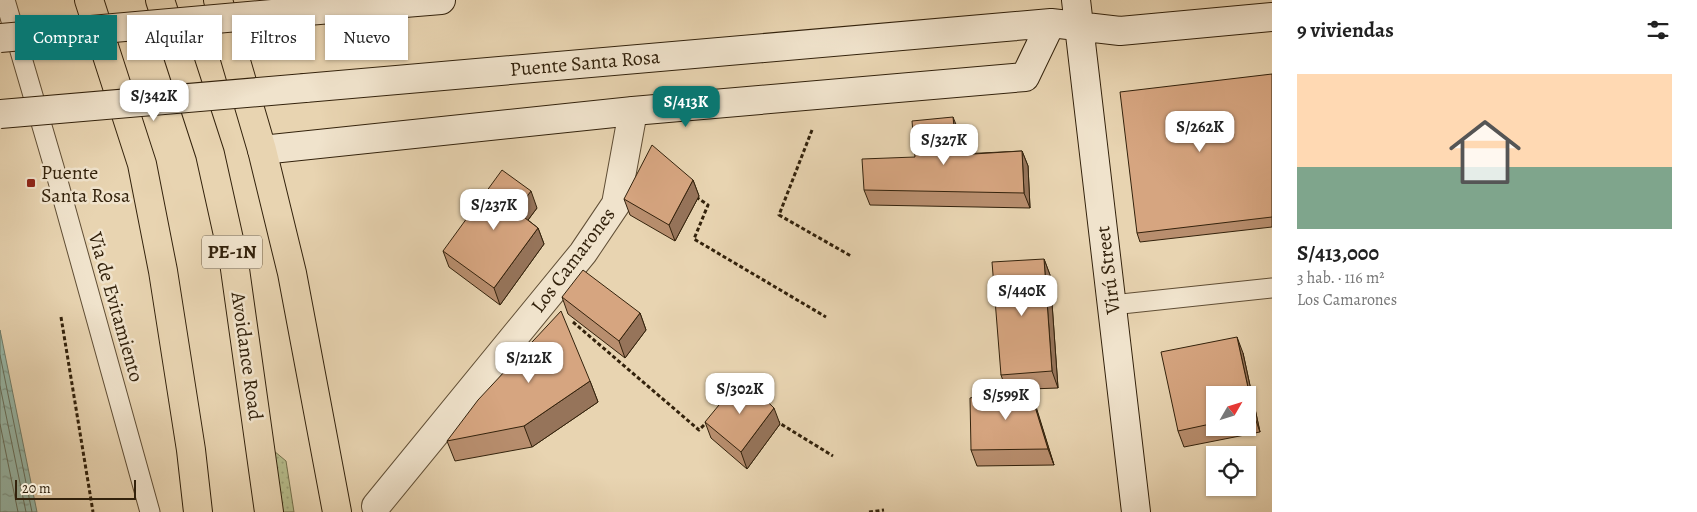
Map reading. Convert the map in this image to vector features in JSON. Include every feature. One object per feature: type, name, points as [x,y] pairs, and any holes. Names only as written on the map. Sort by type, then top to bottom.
[{"type":"highway","points":[[89,0],[142,164],[165,280],[191,450],[198,512]]},
{"type":"highway","name":"Avoidance Road","points":[[160,0],[210,154],[234,262],[269,512]]},
{"type":"highway","points":[[218,0],[262,150],[292,273],[336,512]]},
{"type":"main road","points":[[0,38],[440,0]]},
{"type":"main road","name":"Virú Street","points":[[1076,0],[1136,512]]},
{"type":"main road","name":"Puente Santa Rosa","points":[[0,114],[1051,23],[1120,31],[1272,17]]},
{"type":"main road","points":[[262,150],[633,111],[1025,77],[1051,23]]},
{"type":"main road","name":"Los Camarones","points":[[376,506],[583,253],[616,204],[633,111]]},
{"type":"lane","name":"Via de Evitamiento","points":[[5,0],[54,167],[150,512]]},
{"type":"lane","points":[[1112,305],[1272,288]]},
{"type":"path","points":[[826,95],[779,215],[851,256]]},
{"type":"path","points":[[693,195],[708,205],[694,238],[826,317]]},
{"type":"path","points":[[546,299],[699,430],[713,416]]},
{"type":"path","points":[[61,317],[93,512]]},
{"type":"path","points":[[774,420],[833,456]]},
{"type":"path","points":[[869,512],[884,510]]},
{"type":"green space","points":[[274,451],[286,461],[294,512],[283,512]]},
{"type":"water","points":[[0,330],[37,512],[0,512]]},
{"type":"building","points":[[1272,74],[1272,217],[1137,233],[1120,92]]},
{"type":"building","points":[[953,117],[957,155],[1022,151],[1024,193],[864,190],[862,159],[915,157],[912,121]]},
{"type":"building","points":[[652,145],[693,180],[669,225],[624,199]]},
{"type":"building","points":[[502,170],[531,191],[516,211],[538,228],[494,288],[443,251]]},
{"type":"building","points":[[1044,259],[1052,371],[1001,375],[992,262]]},
{"type":"building","points":[[583,270],[640,313],[619,341],[562,297]]},
{"type":"building","points":[[561,311],[590,381],[524,426],[447,441],[478,400]]},
{"type":"building","points":[[1237,337],[1248,386],[1206,386],[1206,425],[1178,431],[1161,352]]},
{"type":"building","points":[[742,377],[774,408],[741,452],[705,422]]},
{"type":"building","points":[[1028,384],[1048,449],[971,450],[970,398]]},
{"type":"place","name":"Puente Santa Rosa","points":[[31,183]]}]
